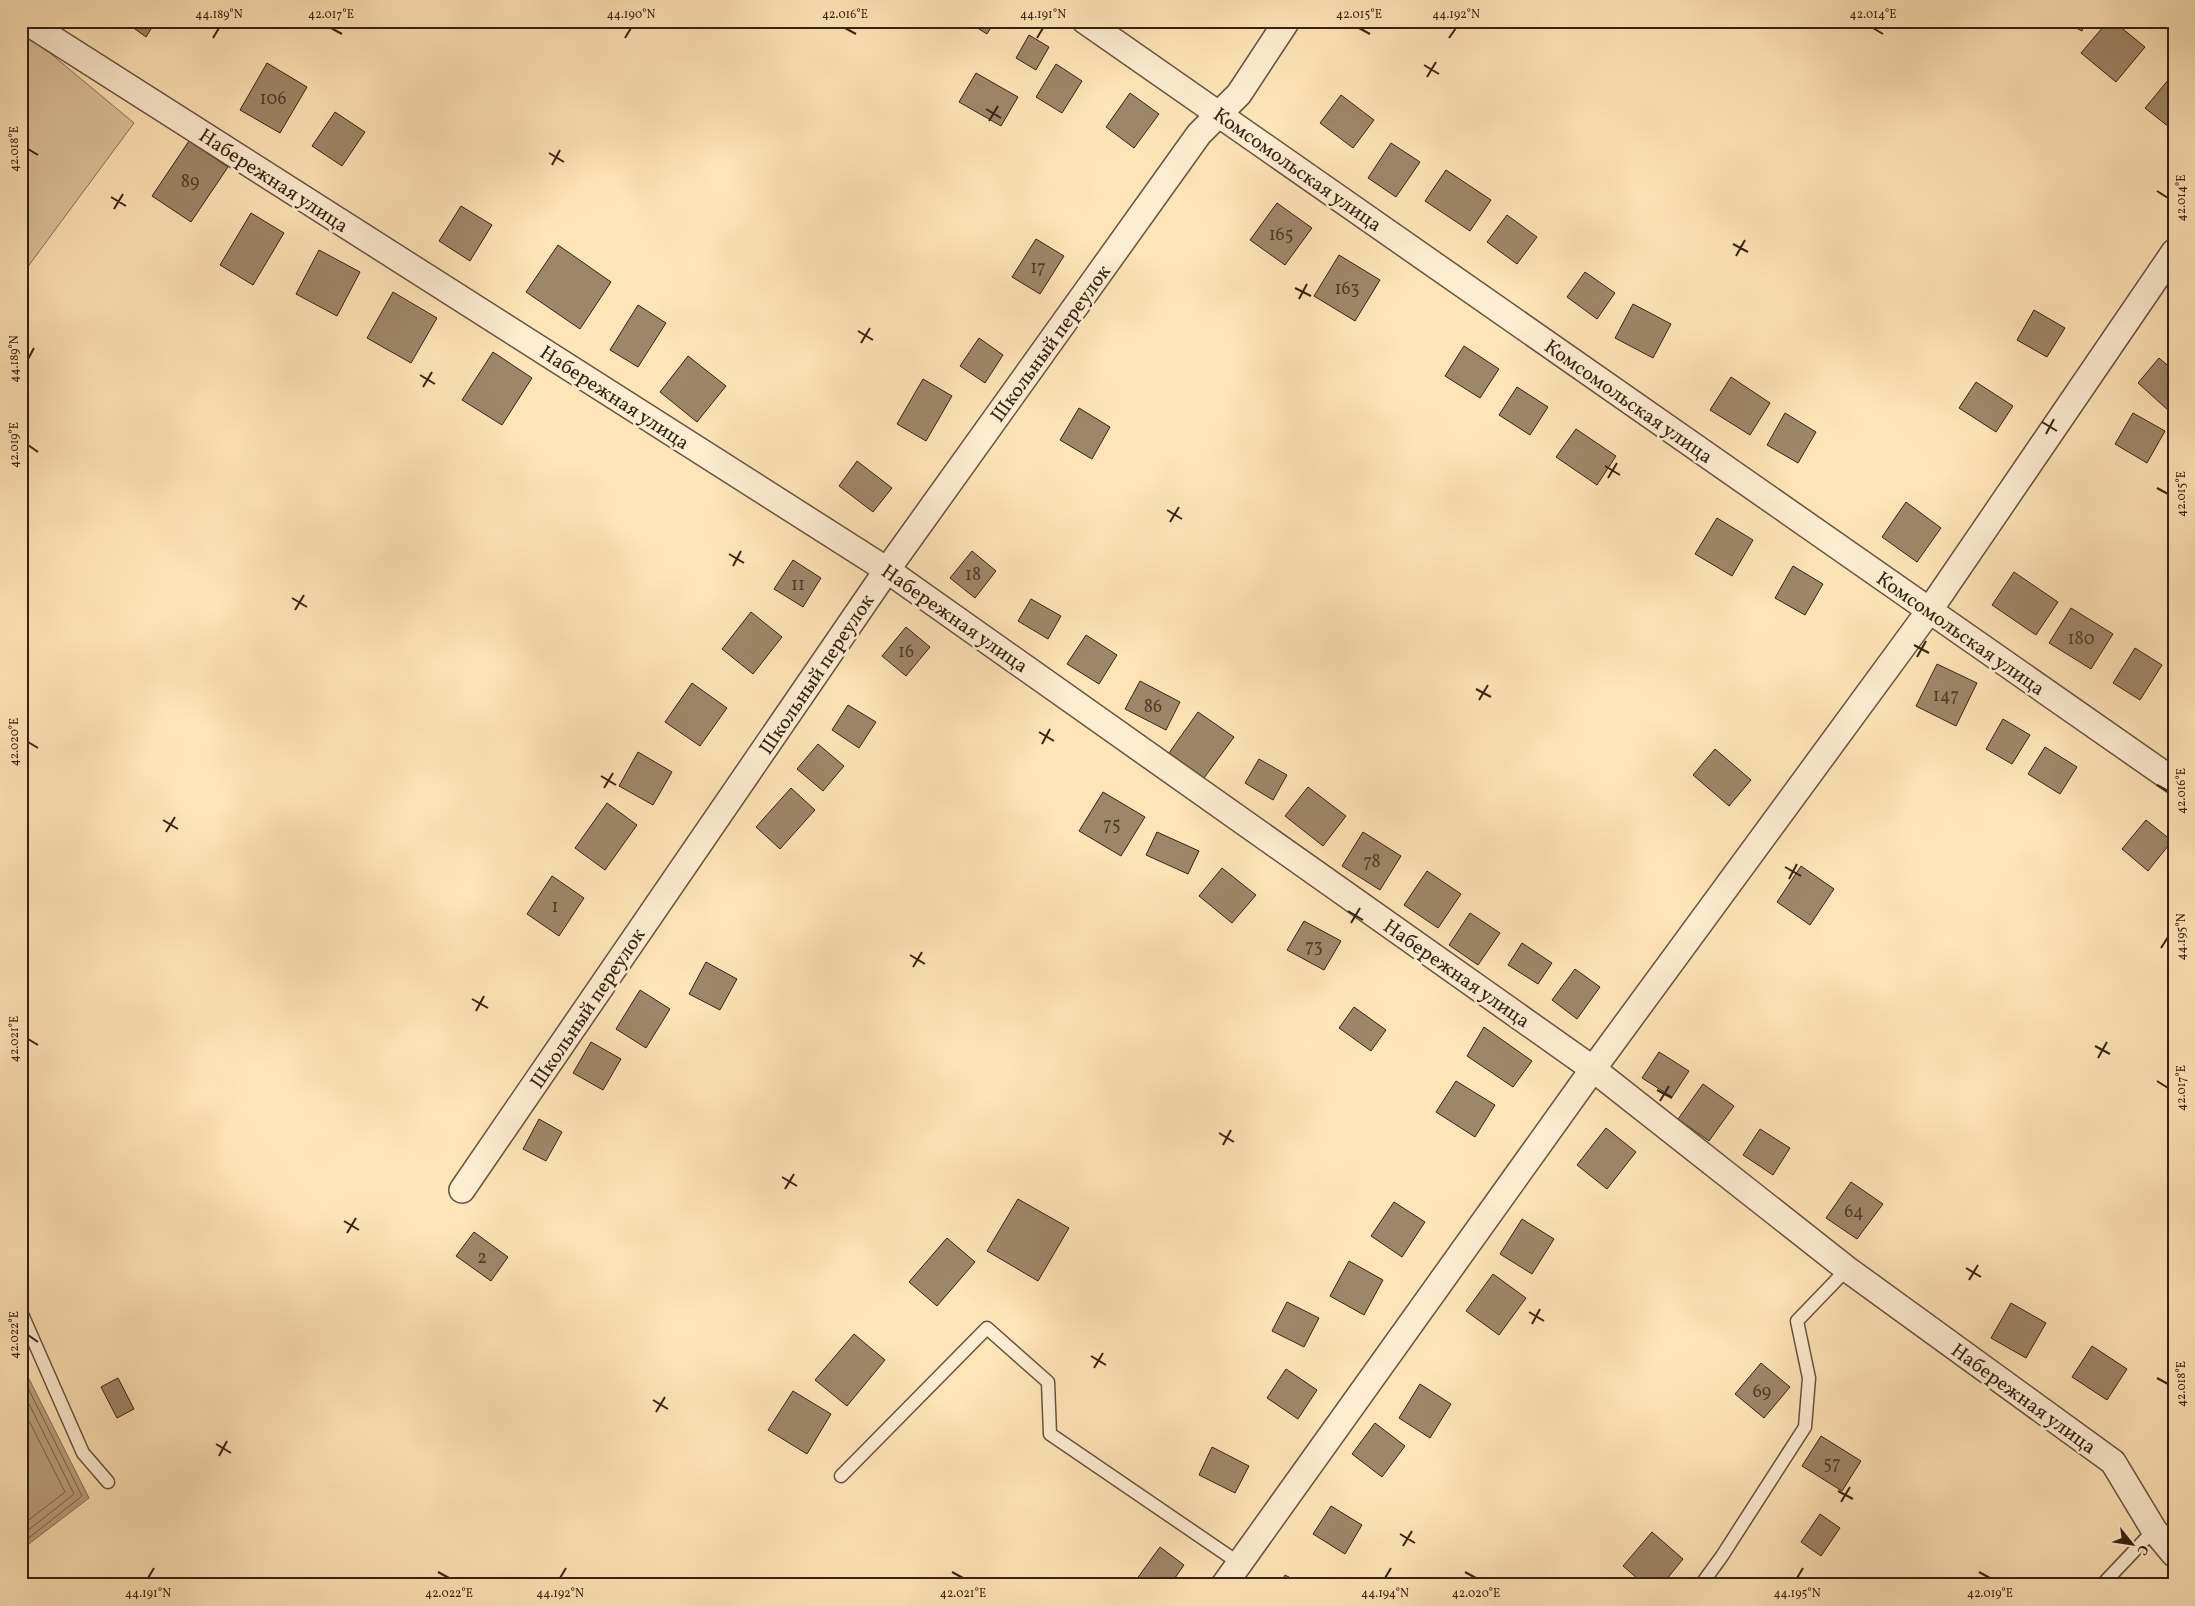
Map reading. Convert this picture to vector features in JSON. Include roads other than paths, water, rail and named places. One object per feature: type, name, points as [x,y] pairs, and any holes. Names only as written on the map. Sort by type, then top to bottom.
[{"type":"street","name":"Набережная улица","points":[[25,21],[887,570],[1593,1069],[1847,1269],[2113,1462],[2154,1530],[2174,1554]]},
{"type":"street","name":"Комсомольская улица","points":[[1085,21],[2174,781]]},
{"type":"street","name":"Школьный переулок","points":[[462,1190],[887,570],[1199,134],[1239,94],[1287,21]]},
{"type":"street","points":[[1224,1585],[1593,1069],[1929,611],[2174,252]]},
{"type":"lane","points":[[1701,1585],[1722,1556],[1805,1427],[1809,1378],[1797,1321],[1847,1269]]},
{"type":"lane","points":[[21,1312],[83,1453],[108,1482]]},
{"type":"lane","points":[[842,1476],[987,1328],[1048,1382],[1050,1434],[1240,1563]]},
{"type":"lane","points":[[2102,1585],[2154,1530]]},
{"type":"water","points":[[21,1363],[89,1498],[21,1550]]}]
